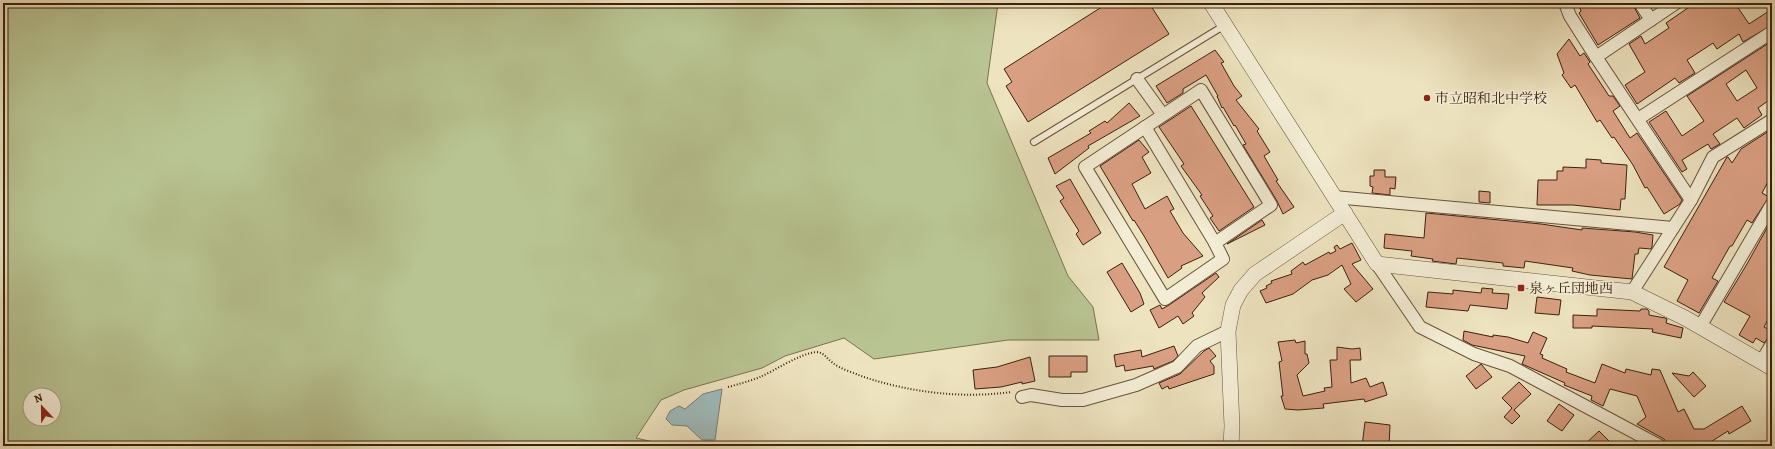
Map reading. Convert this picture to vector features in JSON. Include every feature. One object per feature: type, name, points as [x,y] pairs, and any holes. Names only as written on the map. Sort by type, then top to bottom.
[{"type":"street","points":[[1211,3],[1376,264],[1420,327],[1474,354],[1510,366],[1660,446]]},
{"type":"street","points":[[1565,3],[1570,16],[1596,57],[1691,200]]},
{"type":"street","points":[[1640,3],[1651,20]]},
{"type":"street","points":[[1596,57],[1676,3]]},
{"type":"street","points":[[1638,119],[1772,32]]},
{"type":"street","points":[[1137,79],[1163,115]]},
{"type":"street","points":[[1145,127],[1215,243],[1223,259],[1165,299],[1085,167],[1145,127],[1163,115],[1201,90],[1271,205],[1215,243]]},
{"type":"street","points":[[1632,292],[1691,200],[1713,157],[1772,120]]},
{"type":"street","points":[[1334,197],[1673,228]]},
{"type":"street","points":[[1700,327],[1772,204]]},
{"type":"street","points":[[1231,446],[1232,426],[1228,331],[1236,300],[1241,290],[1255,274],[1344,213]]},
{"type":"street","points":[[1376,264],[1632,292],[1700,327],[1767,365],[1772,344]]},
{"type":"street","points":[[1020,394],[1062,400],[1083,400],[1136,385],[1177,367],[1197,346],[1228,331]]},
{"type":"lane","points":[[1034,142],[1225,26]]},
{"type":"path","points":[[728,387],[759,378],[807,354],[818,352],[825,355],[833,364],[890,385],[930,392],[1020,394]]},
{"type":"green space","points":[[3,3],[998,3],[987,83],[1068,276],[1093,307],[1099,340],[1008,340],[874,359],[844,338],[785,356],[762,368],[684,390],[661,400],[636,438],[671,446],[3,446]]},
{"type":"water","points":[[722,389],[715,440],[702,440],[687,426],[672,425],[666,419],[670,411],[679,406],[685,409],[703,394]]},
{"type":"building","points":[[1108,3],[1149,3],[1169,34],[1028,122],[1006,86],[1012,82],[1004,69]]},
{"type":"building","points":[[1589,3],[1632,3],[1640,18],[1598,45],[1579,13],[1581,11],[1580,8]]},
{"type":"building","points":[[1695,3],[1735,3],[1749,24],[1772,9],[1772,25],[1743,42],[1739,34],[1717,49],[1713,43],[1687,60],[1695,73],[1679,83],[1675,78],[1637,104],[1625,85],[1645,72],[1629,44],[1641,36],[1645,44],[1669,28],[1666,23]]},
{"type":"building","points":[[1569,39],[1580,56],[1584,53],[1590,62],[1588,64],[1609,96],[1613,96],[1620,106],[1613,111],[1630,138],[1637,133],[1682,200],[1680,204],[1664,214],[1647,187],[1645,188],[1633,165],[1614,137],[1612,138],[1600,120],[1597,122],[1575,85],[1571,88],[1562,75],[1564,73],[1557,54]]},
{"type":"building","points":[[1772,41],[1772,98],[1758,108],[1762,115],[1744,128],[1737,118],[1713,134],[1720,144],[1711,149],[1708,144],[1682,160],[1687,169],[1682,172],[1649,122],[1666,111],[1682,136],[1704,121],[1687,96]],"holes":[[[1746,70],[1757,88],[1737,101],[1726,84]]]},
{"type":"building","points":[[1215,50],[1224,62],[1221,63],[1234,86],[1242,96],[1236,100],[1259,129],[1257,131],[1270,152],[1264,156],[1278,180],[1276,181],[1294,207],[1283,214],[1277,201],[1243,145],[1246,144],[1223,107],[1222,108],[1218,96],[1206,75],[1183,89],[1183,93],[1167,103],[1156,86]]},
{"type":"building","points":[[1129,103],[1140,116],[1088,146],[1089,148],[1055,174],[1048,158],[1091,133],[1089,131],[1105,121],[1107,123]]},
{"type":"building","points":[[1191,106],[1254,207],[1219,231],[1210,218],[1213,216],[1200,196],[1202,195],[1181,166],[1184,164],[1159,127]]},
{"type":"building","points":[[1772,129],[1772,174],[1762,193],[1769,197],[1752,223],[1747,220],[1732,246],[1730,246],[1712,278],[1718,281],[1699,313],[1677,301],[1688,280],[1664,267],[1727,157],[1732,163],[1741,149]]},
{"type":"building","points":[[1139,140],[1149,152],[1142,157],[1151,173],[1132,184],[1145,209],[1167,196],[1174,209],[1170,211],[1183,233],[1203,256],[1181,266],[1182,268],[1168,278],[1144,236],[1134,220],[1133,221],[1100,166]]},
{"type":"building","points":[[1586,159],[1601,160],[1601,163],[1627,165],[1625,199],[1621,199],[1620,210],[1573,205],[1537,205],[1538,180],[1557,180],[1557,171],[1563,171],[1563,167],[1586,168]]},
{"type":"building","points":[[1374,170],[1385,170],[1385,177],[1396,177],[1395,189],[1390,188],[1390,195],[1372,193],[1373,187],[1370,186],[1370,176],[1374,176]]},
{"type":"building","points":[[1070,179],[1101,233],[1083,245],[1076,234],[1079,231],[1060,201],[1064,198],[1056,186]]},
{"type":"building","points":[[1479,191],[1490,192],[1490,203],[1479,202]]},
{"type":"building","points":[[1426,213],[1541,224],[1582,230],[1582,228],[1635,232],[1653,235],[1652,247],[1651,249],[1639,248],[1638,254],[1635,254],[1632,279],[1590,275],[1572,271],[1573,268],[1525,261],[1524,268],[1503,266],[1503,263],[1457,258],[1456,264],[1432,261],[1433,259],[1411,256],[1412,251],[1384,248],[1385,234],[1424,238]]},
{"type":"building","points":[[1772,219],[1772,312],[1764,327],[1772,331],[1772,333],[1764,343],[1756,338],[1753,343],[1739,335],[1750,316],[1724,302]]},
{"type":"building","points":[[1262,220],[1265,225],[1227,244]]},
{"type":"building","points":[[1352,243],[1361,260],[1352,264],[1373,289],[1356,302],[1344,289],[1351,284],[1342,265],[1328,275],[1312,280],[1293,294],[1266,303],[1260,291],[1267,288],[1266,286],[1272,283],[1271,281],[1292,274],[1291,271],[1303,262],[1305,265],[1329,252],[1330,254],[1336,251],[1334,247],[1337,245],[1340,249]]},
{"type":"building","points":[[1122,263],[1140,293],[1144,304],[1131,312],[1107,272]]},
{"type":"building","points":[[1216,273],[1219,277],[1202,293],[1205,297],[1192,313],[1194,316],[1183,324],[1178,316],[1159,328],[1150,310],[1160,305],[1162,309]]},
{"type":"building","points":[[1482,288],[1493,289],[1492,293],[1509,294],[1507,309],[1470,305],[1468,311],[1426,307],[1428,292],[1453,294],[1453,290],[1481,293]]},
{"type":"building","points":[[1537,297],[1561,300],[1559,315],[1535,313]]},
{"type":"building","points":[[1597,309],[1640,311],[1641,309],[1647,309],[1649,311],[1649,315],[1665,318],[1667,319],[1666,323],[1683,328],[1681,338],[1652,332],[1653,329],[1592,326],[1592,328],[1573,328],[1573,315],[1597,316]]},
{"type":"building","points":[[1464,331],[1493,337],[1493,335],[1508,337],[1528,343],[1533,332],[1547,338],[1540,354],[1543,355],[1542,358],[1567,369],[1566,372],[1595,383],[1602,364],[1625,373],[1626,369],[1651,375],[1652,369],[1660,370],[1678,412],[1684,409],[1694,429],[1704,429],[1742,406],[1751,421],[1729,434],[1728,431],[1709,443],[1710,446],[1670,446],[1664,439],[1637,424],[1646,417],[1637,396],[1610,389],[1603,406],[1591,400],[1592,396],[1564,385],[1565,383],[1522,364],[1525,356],[1472,345],[1463,340]]},
{"type":"building","points":[[1295,340],[1296,343],[1305,341],[1305,354],[1307,354],[1309,363],[1297,375],[1303,396],[1325,391],[1324,388],[1332,387],[1330,360],[1337,360],[1337,347],[1352,349],[1360,348],[1361,360],[1350,360],[1351,383],[1366,378],[1370,387],[1383,382],[1387,395],[1365,402],[1364,399],[1323,404],[1324,408],[1298,410],[1285,409],[1281,396],[1283,396],[1279,362],[1282,361],[1278,342]]},
{"type":"building","points":[[1174,346],[1178,356],[1173,361],[1154,369],[1153,366],[1125,371],[1124,365],[1116,367],[1114,355],[1141,350],[1142,357]]},
{"type":"building","points":[[1209,348],[1216,356],[1210,361],[1214,366],[1214,374],[1169,389],[1168,386],[1162,389],[1159,383],[1180,374]]},
{"type":"building","points":[[1049,356],[1087,356],[1087,372],[1071,372],[1071,377],[1049,377]]},
{"type":"building","points":[[1030,357],[1035,381],[1022,384],[1022,382],[1001,387],[975,389],[973,370],[997,367]]},
{"type":"building","points":[[1481,364],[1492,377],[1476,389],[1466,376]]},
{"type":"building","points":[[1693,372],[1706,386],[1694,397],[1672,373],[1689,376]]},
{"type":"building","points":[[1519,382],[1531,394],[1514,410],[1520,416],[1512,424],[1504,417],[1512,408],[1502,398]]},
{"type":"building","points":[[1559,404],[1574,415],[1562,431],[1547,421]]},
{"type":"building","points":[[1365,422],[1390,425],[1389,446],[1362,446]]},
{"type":"building","points":[[1599,431],[1609,441],[1604,446],[1583,446]]},
{"type":"place","name":"市立昭和北中学校","points":[[1427,98]]},
{"type":"place","name":"泉ヶ丘団地西","points":[[1521,288]]}]
